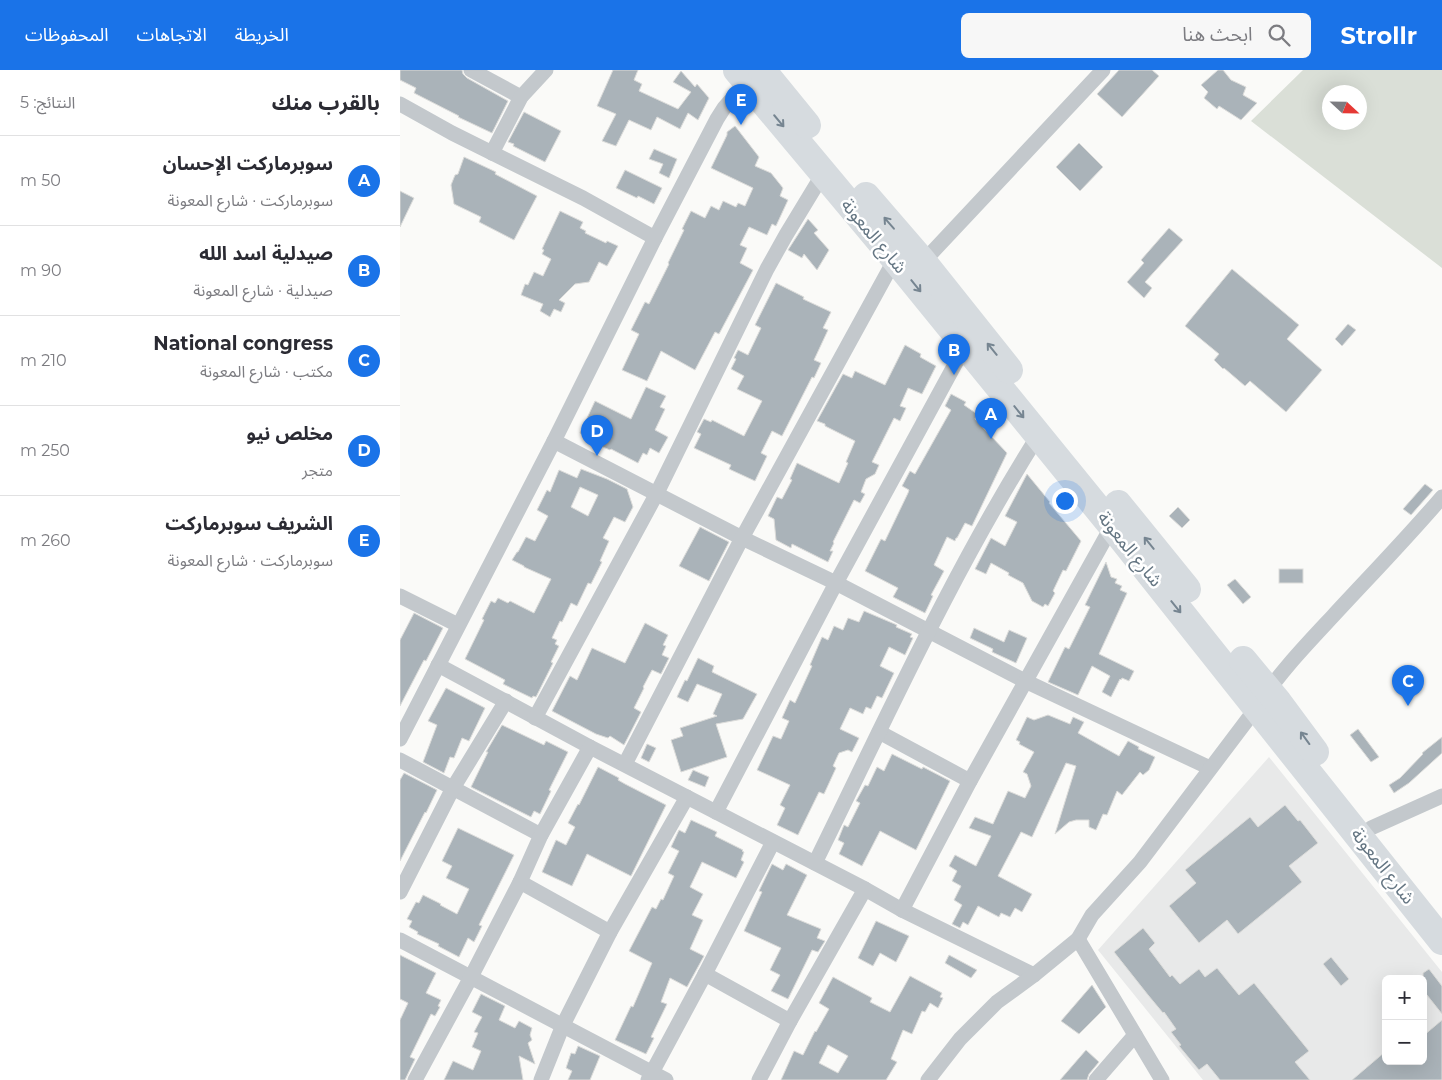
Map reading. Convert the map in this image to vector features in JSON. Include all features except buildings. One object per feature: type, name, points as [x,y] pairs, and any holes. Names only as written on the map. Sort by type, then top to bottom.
[{"type":"highway","name":"شارع المعونة","points":[[748,74],[873,204],[923,262],[1262,698],[1442,941]]},
{"type":"highway","name":"شارع المعونة","points":[[748,74],[823,174],[1112,526],[1262,698],[1278,702],[1371,828],[1442,915]]},
{"type":"street","points":[[471,70],[521,97]]},
{"type":"street","points":[[492,153],[521,97],[546,70]]},
{"type":"street","points":[[923,262],[1103,70]]},
{"type":"street","points":[[400,739],[717,119],[748,74]]},
{"type":"street","points":[[400,104],[492,153],[583,198],[656,238]]},
{"type":"street","points":[[536,718],[657,493],[767,269],[823,174]]},
{"type":"street","points":[[625,764],[742,538],[894,259]]},
{"type":"street","points":[[716,812],[836,583],[965,346]]},
{"type":"street","points":[[814,863],[928,631],[1004,491],[1038,436]]},
{"type":"street","points":[[554,441],[1026,681],[1210,768]]},
{"type":"street","points":[[928,1080],[960,1039],[997,1002],[1078,939],[1092,915],[1140,862],[1262,698],[1312,638],[1442,497]]},
{"type":"street","points":[[1420,522],[1442,514]]},
{"type":"street","points":[[902,910],[970,781],[1112,526]]},
{"type":"street","points":[[400,596],[458,625]]},
{"type":"street","points":[[438,665],[590,747],[902,910],[1034,975]]},
{"type":"street","points":[[400,892],[453,788],[506,701]]},
{"type":"street","points":[[879,732],[970,781]]},
{"type":"street","points":[[415,1080],[520,882],[540,835],[590,747]]},
{"type":"street","points":[[400,760],[540,835]]},
{"type":"street","points":[[1371,828],[1442,796]]},
{"type":"street","points":[[540,1080],[563,1025],[610,932],[687,797]]},
{"type":"street","points":[[650,1076],[773,842]]},
{"type":"street","points":[[520,882],[610,932]]},
{"type":"street","points":[[759,1080],[790,1021],[865,889]]},
{"type":"street","points":[[1078,939],[1162,1080]]},
{"type":"street","points":[[400,940],[563,1025],[650,1076],[666,1080]]},
{"type":"street","points":[[705,974],[790,1021]]},
{"type":"street","points":[[1096,1080],[1135,1035]]},
{"type":"shaded area","points":[[1303,70],[1442,70],[1442,268],[1251,121]]},
{"type":"shaded area","points":[[1269,757],[1442,972],[1442,1080],[1203,1080],[1098,950]]},
{"type":"place","name":"الشريف سوبرماركت","points":[[741,125]]},
{"type":"place","name":"صيدلية اسد الله","points":[[954,375]]},
{"type":"place","name":"سوبرماركت الإحسان","points":[[991,439]]},
{"type":"place","name":"مخلص نيو","points":[[597,456]]},
{"type":"place","name":"National congress","points":[[1408,706]]}]
